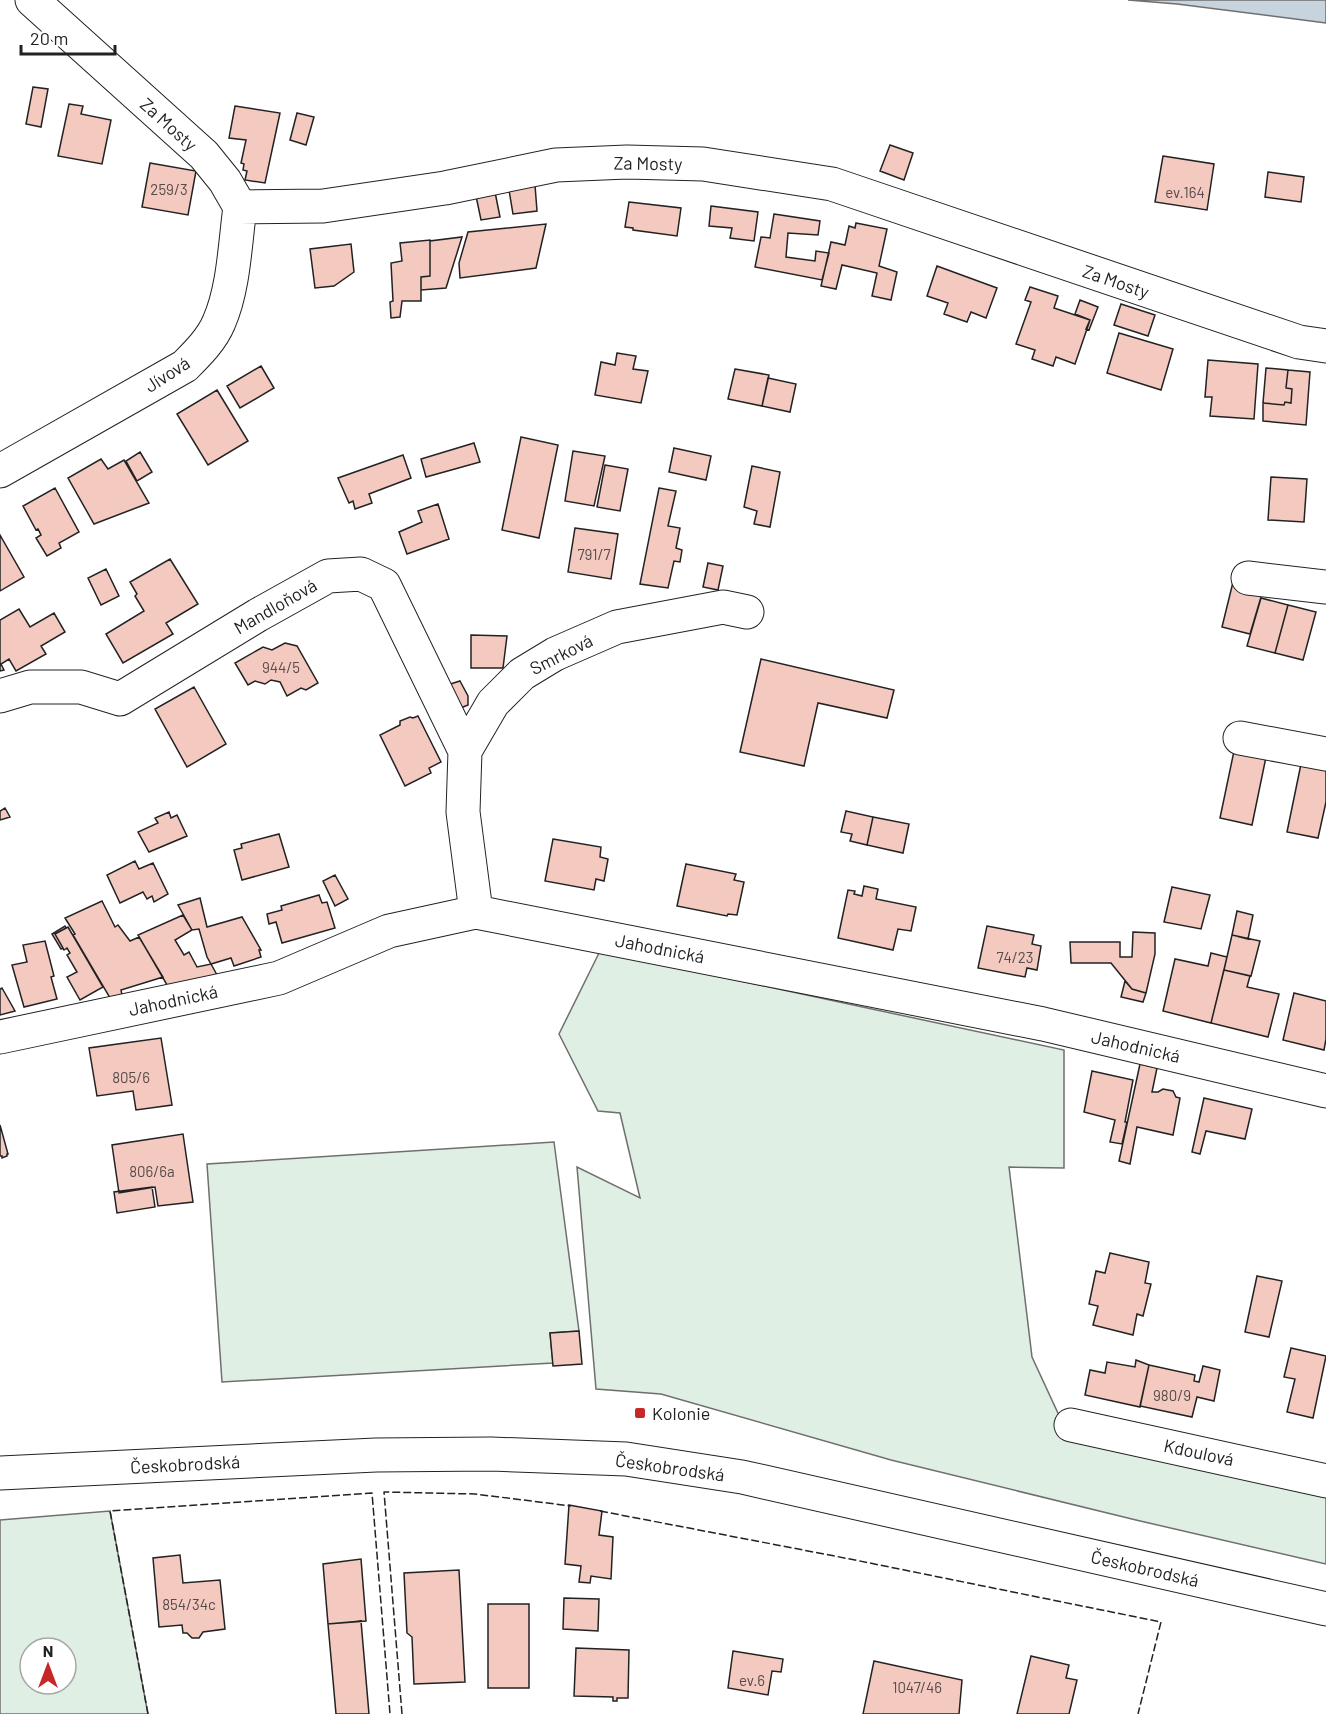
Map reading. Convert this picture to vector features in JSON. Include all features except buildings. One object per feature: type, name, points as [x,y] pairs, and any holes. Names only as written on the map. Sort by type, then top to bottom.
[{"type":"street","name":"Za Mosty","points":[[32,0],[204,154],[225,181],[240,207],[323,206],[445,188],[556,165],[627,162],[703,164],[832,184],[1299,342],[1326,346]]},
{"type":"street","name":"Jívová","points":[[0,471],[185,366],[204,346],[219,323],[229,291],[240,207]]},
{"type":"street","name":"Mandloňová","points":[[0,696],[30,687],[81,687],[120,699],[258,615],[328,576],[361,574],[384,585],[465,751]]},
{"type":"street","points":[[1248,578],[1326,587]]},
{"type":"street","name":"Smrková","points":[[476,912],[464,812],[465,751],[493,703],[522,674],[555,654],[617,627],[723,607],[747,612]]},
{"type":"street","points":[[1240,738],[1326,754]]},
{"type":"street","name":"Jahodnická","points":[[0,1037],[279,978],[388,931],[476,912],[1043,1024],[1326,1091]]},
{"type":"street","name":"Kdoulová","points":[[1071,1425],[1326,1481]]},
{"type":"street","name":"Českobrodská","points":[[0,1473],[376,1455],[491,1454],[626,1459],[742,1477],[1326,1609]]},
{"type":"green space","points":[[600,951],[1064,1050],[1064,1168],[1009,1167],[1032,1357],[1070,1439],[1326,1494],[1326,1564],[891,1460],[661,1394],[596,1389],[577,1167],[640,1198],[620,1113],[598,1111],[559,1034]]},
{"type":"green space","points":[[554,1142],[579,1331],[550,1333],[553,1363],[222,1382],[207,1164]]},
{"type":"green space","points":[[110,1511],[148,1714],[0,1714],[0,1520]]},
{"type":"shaded area","points":[[1128,0],[1326,0],[1326,23],[1177,4]]},
{"type":"fence","points":[[402,1714],[384,1492],[475,1494],[571,1506]]},
{"type":"fence","points":[[148,1714],[110,1511],[372,1493],[390,1714]]},
{"type":"fence","points":[[600,1511],[1161,1622],[1138,1714]]},
{"type":"place","name":"Kolonie","points":[[640,1413]]}]
